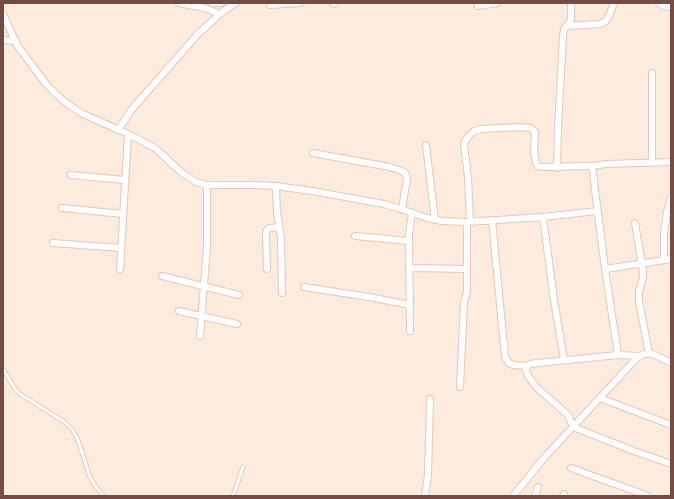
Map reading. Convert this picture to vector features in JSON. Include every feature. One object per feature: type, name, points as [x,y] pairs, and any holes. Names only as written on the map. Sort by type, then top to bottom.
[{"type":"street","points":[[178,3],[208,6],[220,14]]},
{"type":"street","points":[[212,3],[221,3]]},
{"type":"street","points":[[119,129],[144,94],[198,34],[220,14],[236,3]]},
{"type":"street","points":[[270,5],[301,3]]},
{"type":"street","points":[[478,6],[497,3]]},
{"type":"street","points":[[557,168],[563,36],[564,29],[571,20],[571,3]]},
{"type":"street","points":[[567,26],[593,25],[605,22],[614,3]]},
{"type":"street","points":[[659,3],[663,6],[671,7]]},
{"type":"street","points":[[3,14],[16,41],[36,72],[57,95],[83,114],[141,139],[155,148],[182,173],[196,182],[207,185],[276,186],[347,197],[384,204],[427,218],[442,221],[469,222],[543,217],[597,211]]},
{"type":"street","points":[[3,40],[16,41]]},
{"type":"street","points":[[652,73],[652,162]]},
{"type":"street","points":[[460,387],[464,302],[467,292],[469,222],[468,176],[464,145],[467,138],[474,132],[481,129],[519,127],[531,128],[535,132],[536,163],[538,166],[544,168],[671,162]]},
{"type":"street","points":[[120,269],[128,134]]},
{"type":"street","points":[[426,145],[435,220]]},
{"type":"street","points":[[313,153],[390,167],[402,171],[407,176],[402,209]]},
{"type":"street","points":[[592,166],[618,356]]},
{"type":"street","points":[[71,175],[125,180]]},
{"type":"street","points":[[200,336],[207,246],[207,185]]},
{"type":"street","points":[[276,186],[277,212],[281,238],[282,293]]},
{"type":"street","points":[[605,269],[668,259],[663,242],[667,212],[671,197]]},
{"type":"street","points":[[62,208],[123,214]]},
{"type":"street","points":[[410,331],[409,241],[412,213]]},
{"type":"street","points":[[543,217],[564,360]]},
{"type":"street","points":[[492,220],[505,357],[509,363],[513,365],[527,366],[530,364],[564,360],[640,356],[644,354],[653,354],[671,363]]},
{"type":"street","points":[[635,223],[643,277],[639,291],[639,301],[649,354]]},
{"type":"street","points":[[267,269],[267,230],[269,228],[279,227]]},
{"type":"street","points":[[355,236],[409,241]]},
{"type":"street","points":[[663,242],[671,245]]},
{"type":"street","points":[[52,243],[121,248]]},
{"type":"street","points":[[409,268],[467,269]]},
{"type":"street","points":[[162,276],[239,295]]},
{"type":"street","points":[[304,287],[410,305]]},
{"type":"street","points":[[178,311],[237,324]]},
{"type":"street","points":[[514,496],[544,458],[640,356]]},
{"type":"street","points":[[527,366],[527,374],[531,380],[568,415],[573,427],[671,464]]},
{"type":"street","points":[[600,398],[671,425]]},
{"type":"street","points":[[426,496],[430,399]]},
{"type":"street","points":[[571,468],[648,496]]},
{"type":"street","points":[[535,496],[538,487]]},
{"type":"lane","points":[[3,369],[15,389],[20,394],[63,421],[72,429],[78,440],[90,477],[95,486],[104,496]]},
{"type":"lane","points":[[233,496],[243,467]]}]
